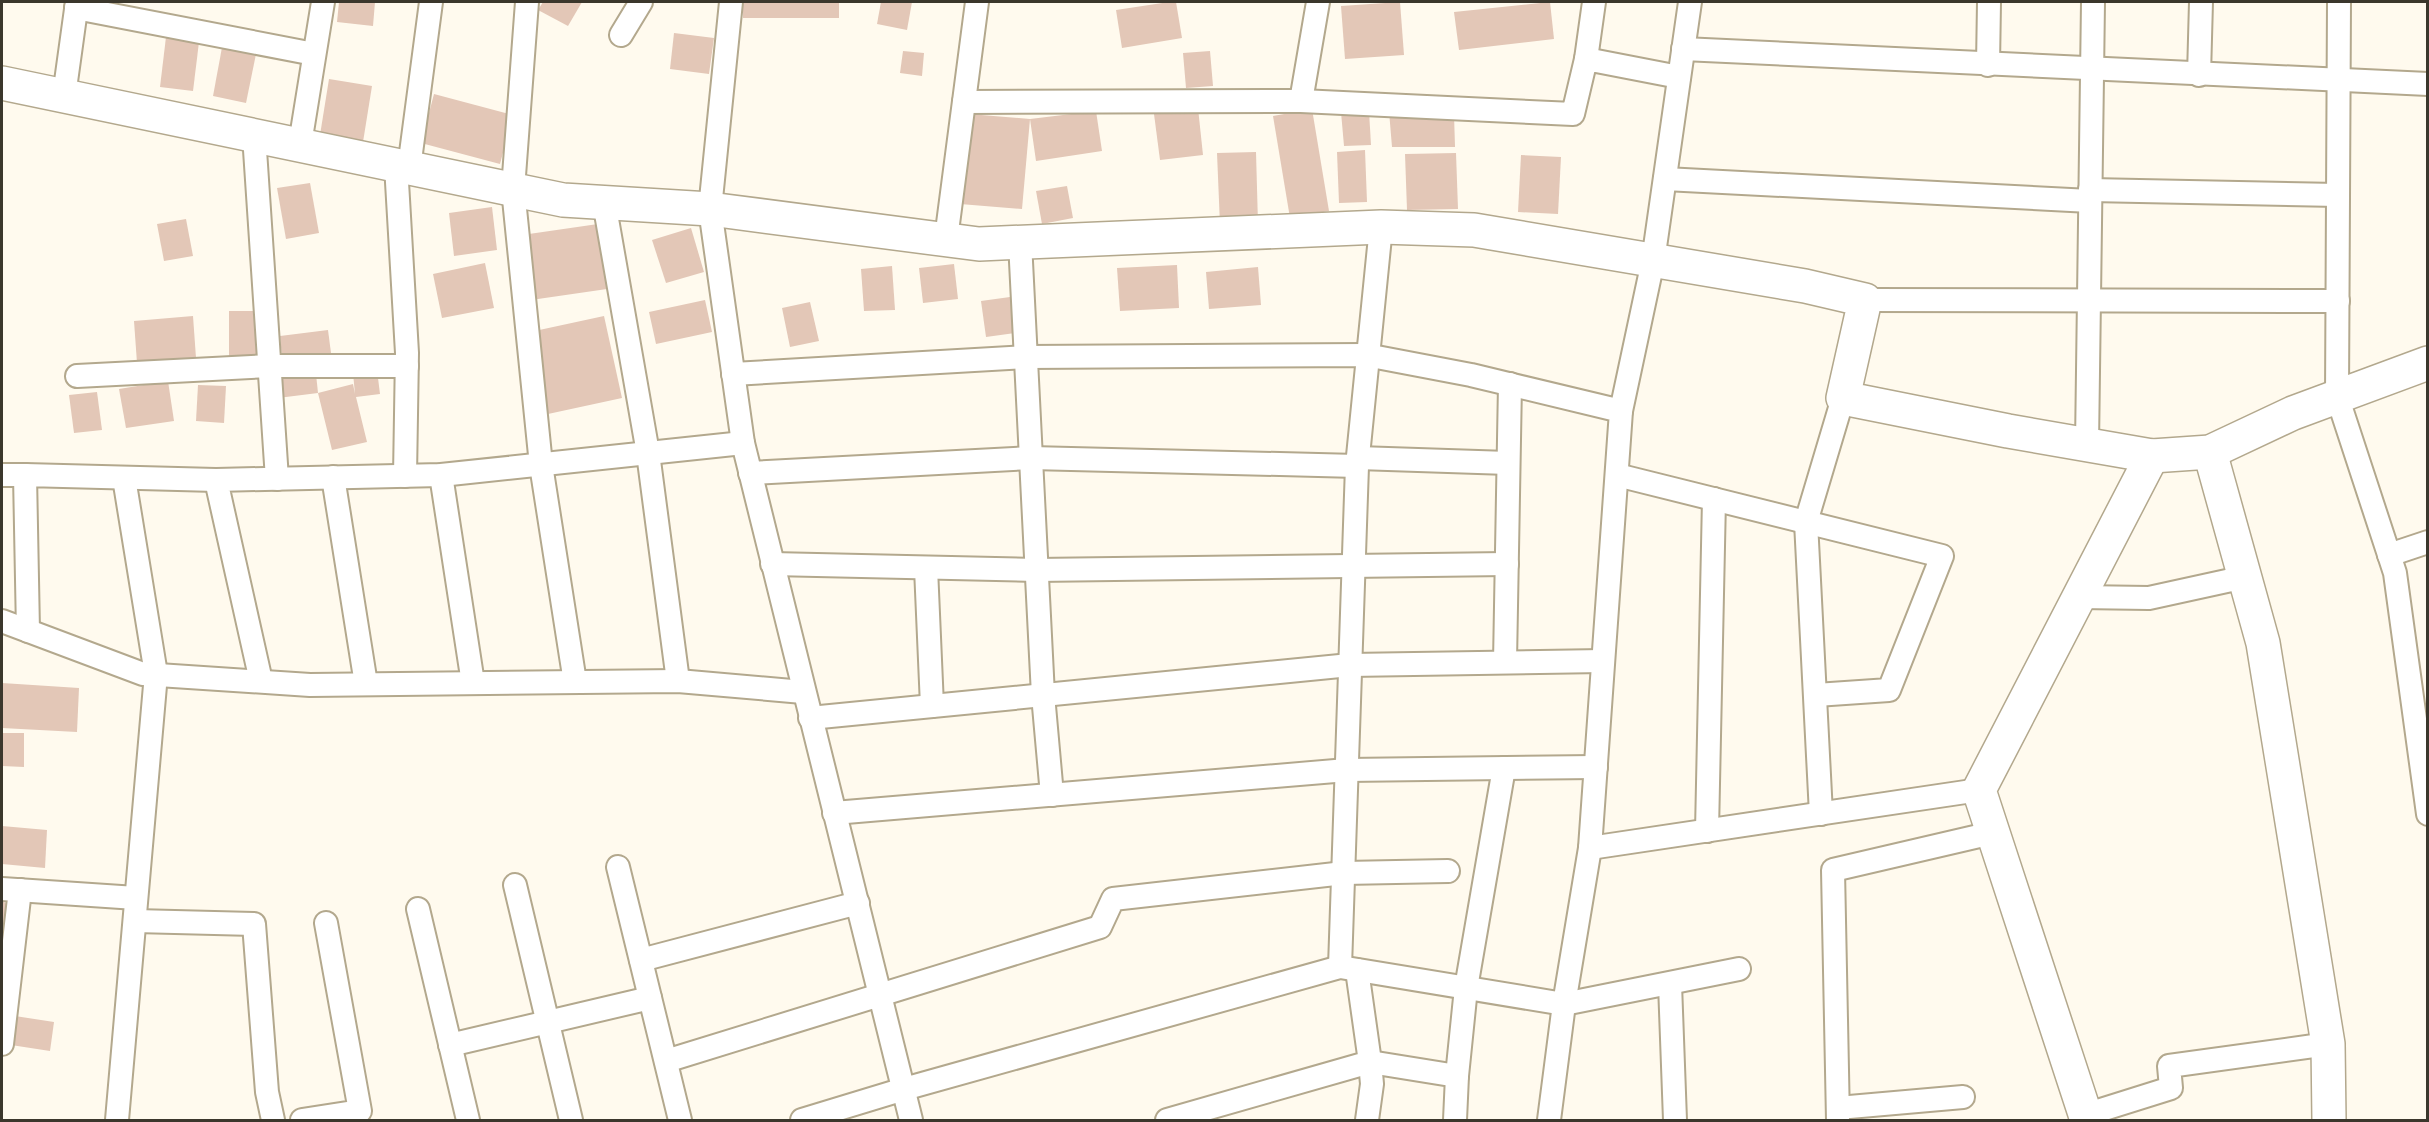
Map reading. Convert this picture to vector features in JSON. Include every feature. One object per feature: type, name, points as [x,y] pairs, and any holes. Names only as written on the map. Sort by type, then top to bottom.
[{"type":"street","points":[[300,144],[323,2]]},
{"type":"street","points":[[405,476],[407,366],[402,167],[432,2]]},
{"type":"street","points":[[527,2],[513,189],[542,465],[575,682]]},
{"type":"street","points":[[621,35],[641,2]]},
{"type":"street","points":[[731,2],[710,209],[743,443],[911,1120]]},
{"type":"street","points":[[1301,101],[1318,2]]},
{"type":"street","points":[[964,102],[1301,101],[1573,114],[1586,59],[1594,2]]},
{"type":"street","points":[[1549,1120],[1564,1004],[1590,848],[1622,411],[1653,261],[1690,2]]},
{"type":"street","points":[[1988,65],[1989,2]]},
{"type":"street","points":[[2087,445],[2093,2]]},
{"type":"street","points":[[2199,75],[2201,2]]},
{"type":"street","points":[[2339,2],[2337,396],[2395,573],[2420,700],[2427,814]]},
{"type":"street","points":[[946,239],[964,102],[972,3]]},
{"type":"street","points":[[64,96],[77,5],[314,54]]},
{"type":"street","points":[[1683,49],[2427,84]]},
{"type":"street","points":[[1586,59],[1679,77]]},
{"type":"street","points":[[2,83],[563,200],[710,209],[979,244],[1381,227],[1474,231],[1805,286],[1865,300],[2338,301]]},
{"type":"street","points":[[254,135],[277,479]]},
{"type":"street","points":[[1665,179],[2090,195],[2338,195]]},
{"type":"street","points":[[604,202],[648,453],[678,681]]},
{"type":"street","points":[[1368,1120],[1372,1084],[1370,1062],[1348,969],[1344,873],[1357,462],[1366,355],[1381,227]]},
{"type":"street","points":[[1020,242],[1043,695],[1052,795]]},
{"type":"street","points":[[1821,814],[1806,522],[1843,398],[1865,300]]},
{"type":"street","points":[[733,374],[1026,357],[1366,355],[1510,384],[1622,411]]},
{"type":"street","points":[[1843,398],[2152,456],[2210,452],[2292,413],[2427,363]]},
{"type":"street","points":[[77,376],[269,366],[407,366]]},
{"type":"street","points":[[1505,662],[1510,384]]},
{"type":"street","points":[[2,475],[216,480],[441,475],[743,443]]},
{"type":"street","points":[[2210,452],[2263,643],[2328,1044],[2329,1120]]},
{"type":"street","points":[[2152,456],[1979,790],[2086,1118],[2171,1088],[2169,1066],[2328,1044]]},
{"type":"street","points":[[750,473],[1030,458],[1508,463]]},
{"type":"street","points":[[25,475],[28,631]]},
{"type":"street","points":[[441,475],[473,683]]},
{"type":"street","points":[[1617,475],[1942,556],[1889,690],[1816,695]]},
{"type":"street","points":[[333,477],[366,684]]},
{"type":"street","points":[[117,1120],[156,674],[124,478]]},
{"type":"street","points":[[216,480],[261,681]]},
{"type":"street","points":[[1707,831],[1714,499]]},
{"type":"street","points":[[2389,555],[2427,542]]},
{"type":"street","points":[[772,564],[1036,570],[1507,564]]},
{"type":"street","points":[[926,568],[932,706]]},
{"type":"street","points":[[2079,597],[2149,598],[2245,577]]},
{"type":"street","points":[[2,621],[143,674],[310,685],[678,681],[803,692]]},
{"type":"street","points":[[810,718],[1350,665],[1604,661]]},
{"type":"street","points":[[834,813],[1347,770],[1596,767]]},
{"type":"street","points":[[1455,1120],[1466,988],[1504,768]]},
{"type":"street","points":[[1590,848],[1979,790]]},
{"type":"street","points":[[1963,1097],[1838,1114],[1833,870],[1992,832]]},
{"type":"street","points":[[618,867],[680,1120]]},
{"type":"street","points":[[666,1061],[1100,927],[1113,898],[1344,873],[1448,871]]},
{"type":"street","points":[[515,885],[571,1120]]},
{"type":"street","points":[[2,1044],[10,890],[136,898]]},
{"type":"street","points":[[641,960],[858,903]]},
{"type":"street","points":[[418,909],[468,1120]]},
{"type":"street","points":[[135,921],[254,924],[267,1092],[273,1120]]},
{"type":"street","points":[[302,1120],[360,1111],[326,923]]},
{"type":"street","points":[[802,1120],[904,1089],[1348,969],[1564,1004],[1739,969]]},
{"type":"street","points":[[1670,984],[1675,1120]]},
{"type":"street","points":[[450,1045],[650,998]]},
{"type":"street","points":[[1167,1120],[1370,1062],[1457,1076]]},
{"type":"building","points":[[339,2],[375,2],[373,26],[337,22]]},
{"type":"building","points":[[543,2],[582,2],[568,26],[538,10]]},
{"type":"building","points":[[743,2],[839,2],[839,18],[743,18]]},
{"type":"building","points":[[881,2],[912,2],[907,30],[877,24]]},
{"type":"building","points":[[1176,2],[1182,38],[1122,48],[1116,10]]},
{"type":"building","points":[[1400,2],[1404,55],[1345,59],[1341,6]]},
{"type":"building","points":[[1550,2],[1554,39],[1459,50],[1454,12]]},
{"type":"building","points":[[674,33],[714,38],[709,74],[670,69]]},
{"type":"building","points":[[166,37],[199,42],[193,91],[160,87]]},
{"type":"building","points":[[223,42],[257,49],[246,103],[213,96]]},
{"type":"building","points":[[903,51],[924,53],[922,76],[900,73]]},
{"type":"building","points":[[1210,51],[1213,86],[1186,88],[1183,53]]},
{"type":"building","points":[[329,79],[372,86],[363,142],[320,135]]},
{"type":"building","points":[[434,94],[513,115],[500,164],[421,143]]},
{"type":"building","points":[[1198,108],[1203,155],[1160,160],[1154,114]]},
{"type":"building","points":[[1312,109],[1329,211],[1290,218],[1273,116]]},
{"type":"building","points":[[1096,111],[1102,151],[1036,161],[1030,119]]},
{"type":"building","points":[[1369,111],[1371,145],[1344,146],[1341,112]]},
{"type":"building","points":[[1389,111],[1454,114],[1455,147],[1392,147]]},
{"type":"building","points":[[969,114],[1030,119],[1022,209],[960,204]]},
{"type":"building","points":[[1365,150],[1367,202],[1339,203],[1337,152]]},
{"type":"building","points":[[1256,152],[1258,224],[1220,225],[1217,153]]},
{"type":"building","points":[[1456,153],[1458,209],[1407,210],[1405,154]]},
{"type":"building","points":[[1521,155],[1561,157],[1558,214],[1518,212]]},
{"type":"building","points":[[310,183],[319,233],[286,239],[277,188]]},
{"type":"building","points":[[1067,186],[1073,218],[1042,224],[1036,191]]},
{"type":"building","points":[[492,207],[497,250],[454,256],[449,213]]},
{"type":"building","points":[[186,219],[193,256],[164,261],[157,224]]},
{"type":"building","points":[[598,224],[607,289],[531,300],[522,235]]},
{"type":"building","points":[[691,228],[704,272],[666,283],[652,240]]},
{"type":"building","points":[[485,263],[494,308],[442,318],[433,274]]},
{"type":"building","points":[[954,264],[958,299],[923,303],[919,268]]},
{"type":"building","points":[[1177,265],[1179,308],[1120,311],[1117,268]]},
{"type":"building","points":[[892,266],[895,310],[864,311],[861,269]]},
{"type":"building","points":[[1258,267],[1261,305],[1209,309],[1206,272]]},
{"type":"building","points":[[1010,297],[1015,333],[986,337],[981,301]]},
{"type":"building","points":[[705,300],[712,332],[656,344],[649,312]]},
{"type":"building","points":[[810,302],[819,341],[790,347],[782,308]]},
{"type":"building","points":[[229,311],[263,311],[264,356],[229,356]]},
{"type":"building","points":[[193,316],[196,358],[137,363],[134,321]]},
{"type":"building","points":[[604,316],[622,398],[548,414],[530,332]]},
{"type":"building","points":[[328,330],[331,353],[282,359],[280,336]]},
{"type":"building","points":[[377,370],[380,394],[356,397],[367,442],[332,450],[318,393],[353,384],[355,394],[353,373]]},
{"type":"building","points":[[316,374],[318,393],[278,398],[276,379]]},
{"type":"building","points":[[168,381],[174,421],[126,428],[119,389]]},
{"type":"building","points":[[198,385],[226,386],[224,423],[196,421]]},
{"type":"building","points":[[97,392],[102,430],[74,433],[69,395]]},
{"type":"building","points":[[2,683],[79,688],[77,732],[2,728]]},
{"type":"building","points":[[2,733],[24,733],[24,767],[2,766]]},
{"type":"building","points":[[2,826],[47,830],[45,868],[2,864]]},
{"type":"building","points":[[2,901],[12,907],[6,951],[2,951]]},
{"type":"building","points":[[15,1016],[54,1022],[50,1051],[11,1045]]}]
